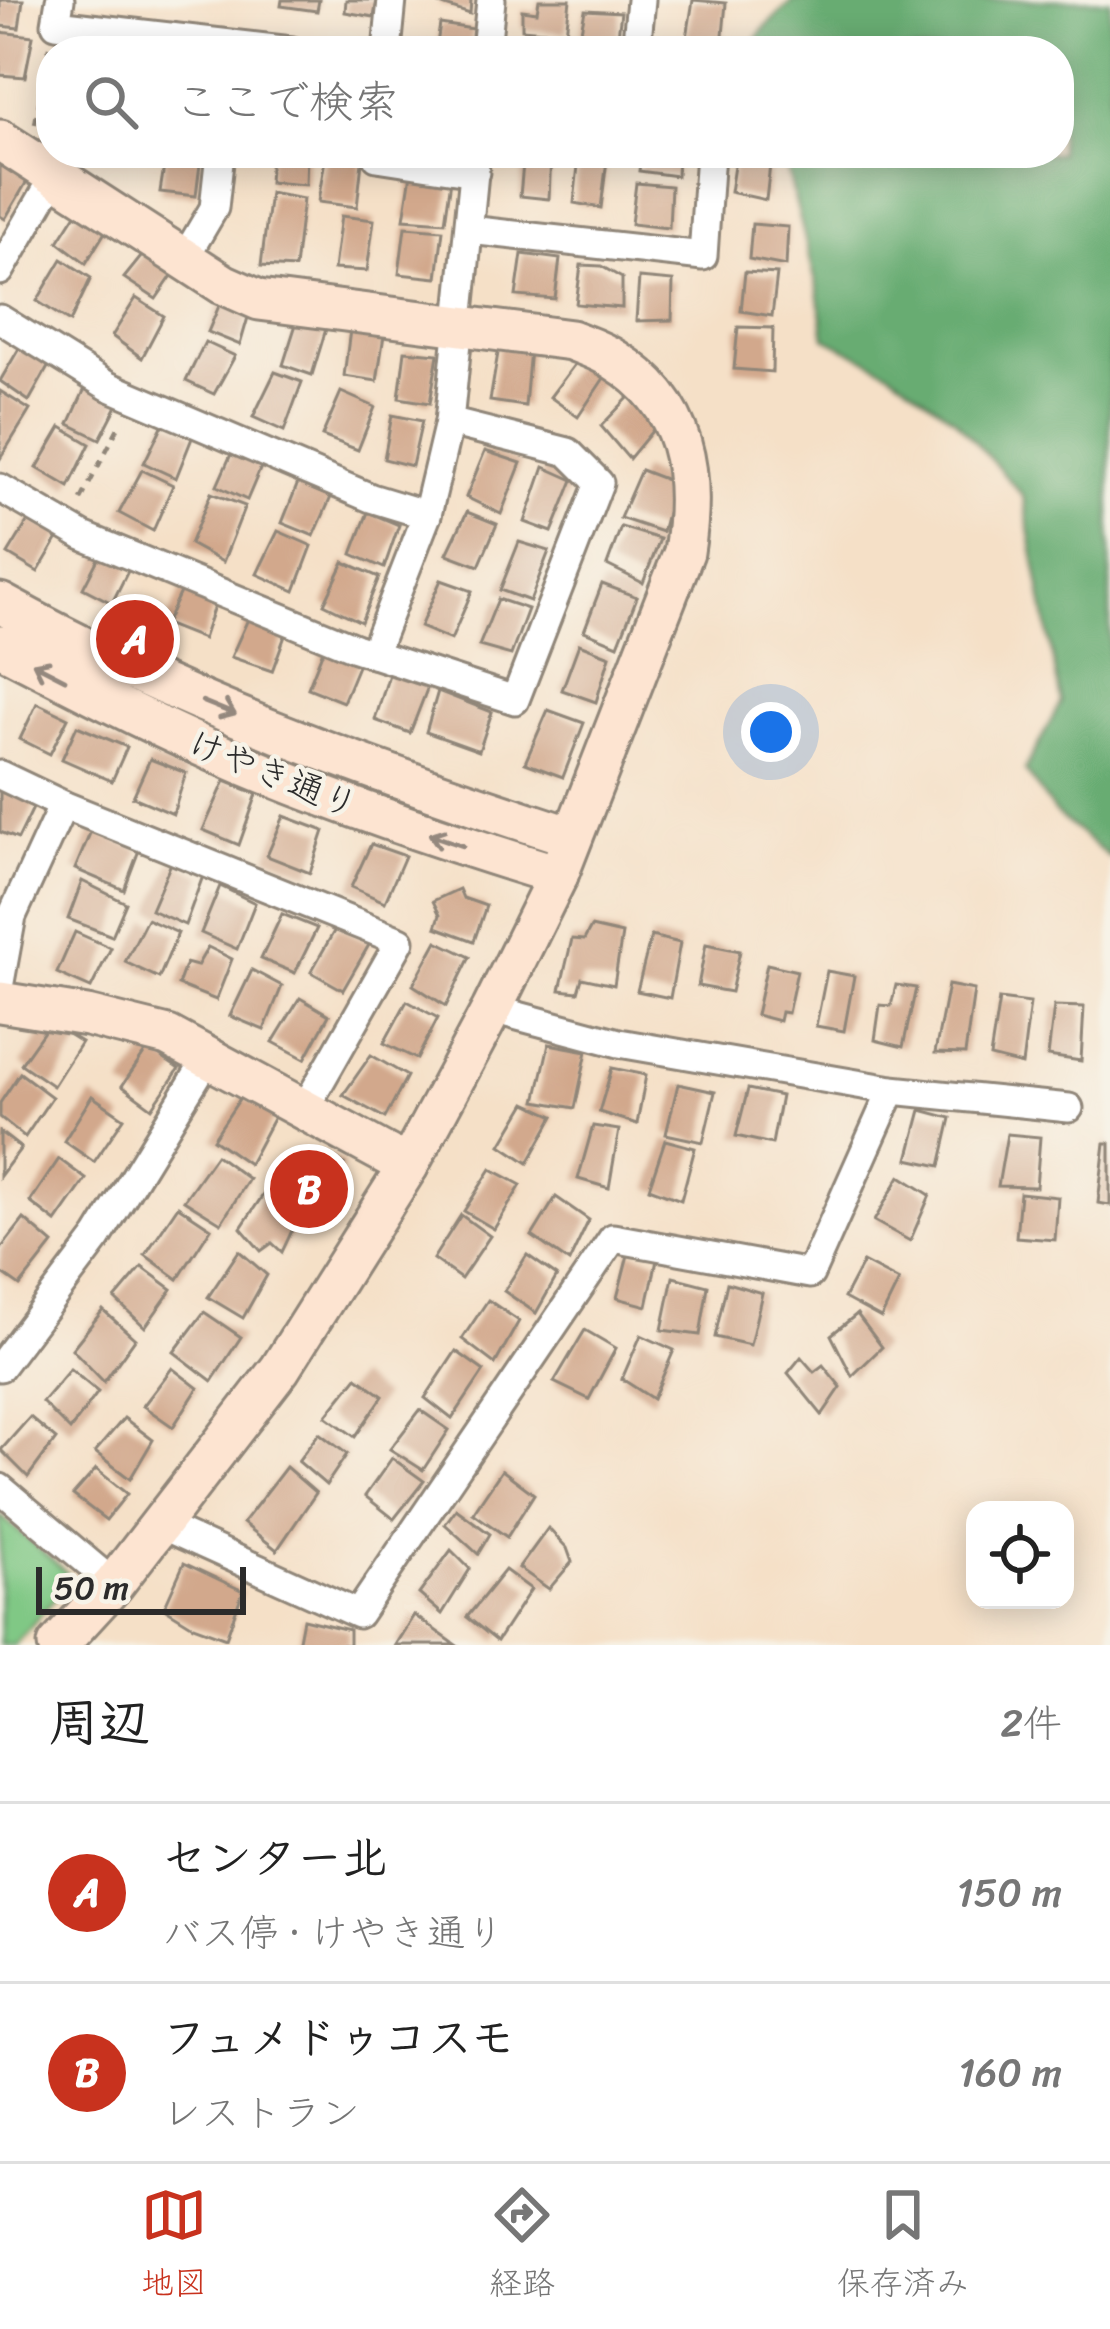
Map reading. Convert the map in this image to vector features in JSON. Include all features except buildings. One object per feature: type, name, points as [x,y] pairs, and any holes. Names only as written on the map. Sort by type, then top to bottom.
[{"type":"street","points":[[388,36],[392,0]]},
{"type":"street","points":[[487,36],[491,0]]},
{"type":"street","points":[[637,36],[641,0]]},
{"type":"street","points":[[58,12],[173,36]]},
{"type":"street","points":[[0,271],[28,157]]},
{"type":"street","points":[[45,168],[224,284],[259,300],[572,340],[616,360],[654,392],[682,441],[689,482],[684,552],[558,875],[408,1166],[280,1369],[114,1584],[58,1645]]},
{"type":"street","points":[[184,259],[214,208],[218,168]]},
{"type":"street","points":[[374,654],[427,515],[449,422],[475,168]]},
{"type":"street","points":[[469,230],[703,256],[709,168]]},
{"type":"street","points":[[0,319],[134,398],[370,498],[427,515]]},
{"type":"street","points":[[0,488],[82,536],[374,654],[515,700],[599,483],[568,452],[449,422]]},
{"type":"street","points":[[0,603],[161,684],[290,737],[412,784],[572,836]]},
{"type":"street","name":"けやき通り","points":[[0,646],[132,714],[262,772],[397,823],[558,875]]},
{"type":"street","points":[[0,775],[400,941],[304,1110]]},
{"type":"street","points":[[0,982],[6,915],[63,805]]},
{"type":"street","points":[[0,1002],[168,1036],[408,1166]]},
{"type":"street","points":[[492,1009],[619,1043],[892,1090],[1069,1108]]},
{"type":"street","points":[[0,1367],[98,1237],[208,1056]]},
{"type":"street","points":[[160,1525],[358,1614],[613,1238],[809,1274],[892,1090]]},
{"type":"street","points":[[0,1488],[114,1584]]},
{"type":"path","points":[[28,157],[36,115]]},
{"type":"path","points":[[67,527],[134,398]]},
{"type":"green space","points":[[793,0],[1110,0],[1110,858],[1055,813],[1025,770],[1061,702],[1023,496],[955,419],[888,370],[825,338],[818,290],[787,168],[1074,168],[1074,36],[759,36]]},
{"type":"green space","points":[[0,1515],[73,1578],[14,1645],[0,1645]]},
{"type":"place","name":"センター北","points":[[135,639]]},
{"type":"place","name":"フュメドゥコスモ","points":[[309,1189]]}]
